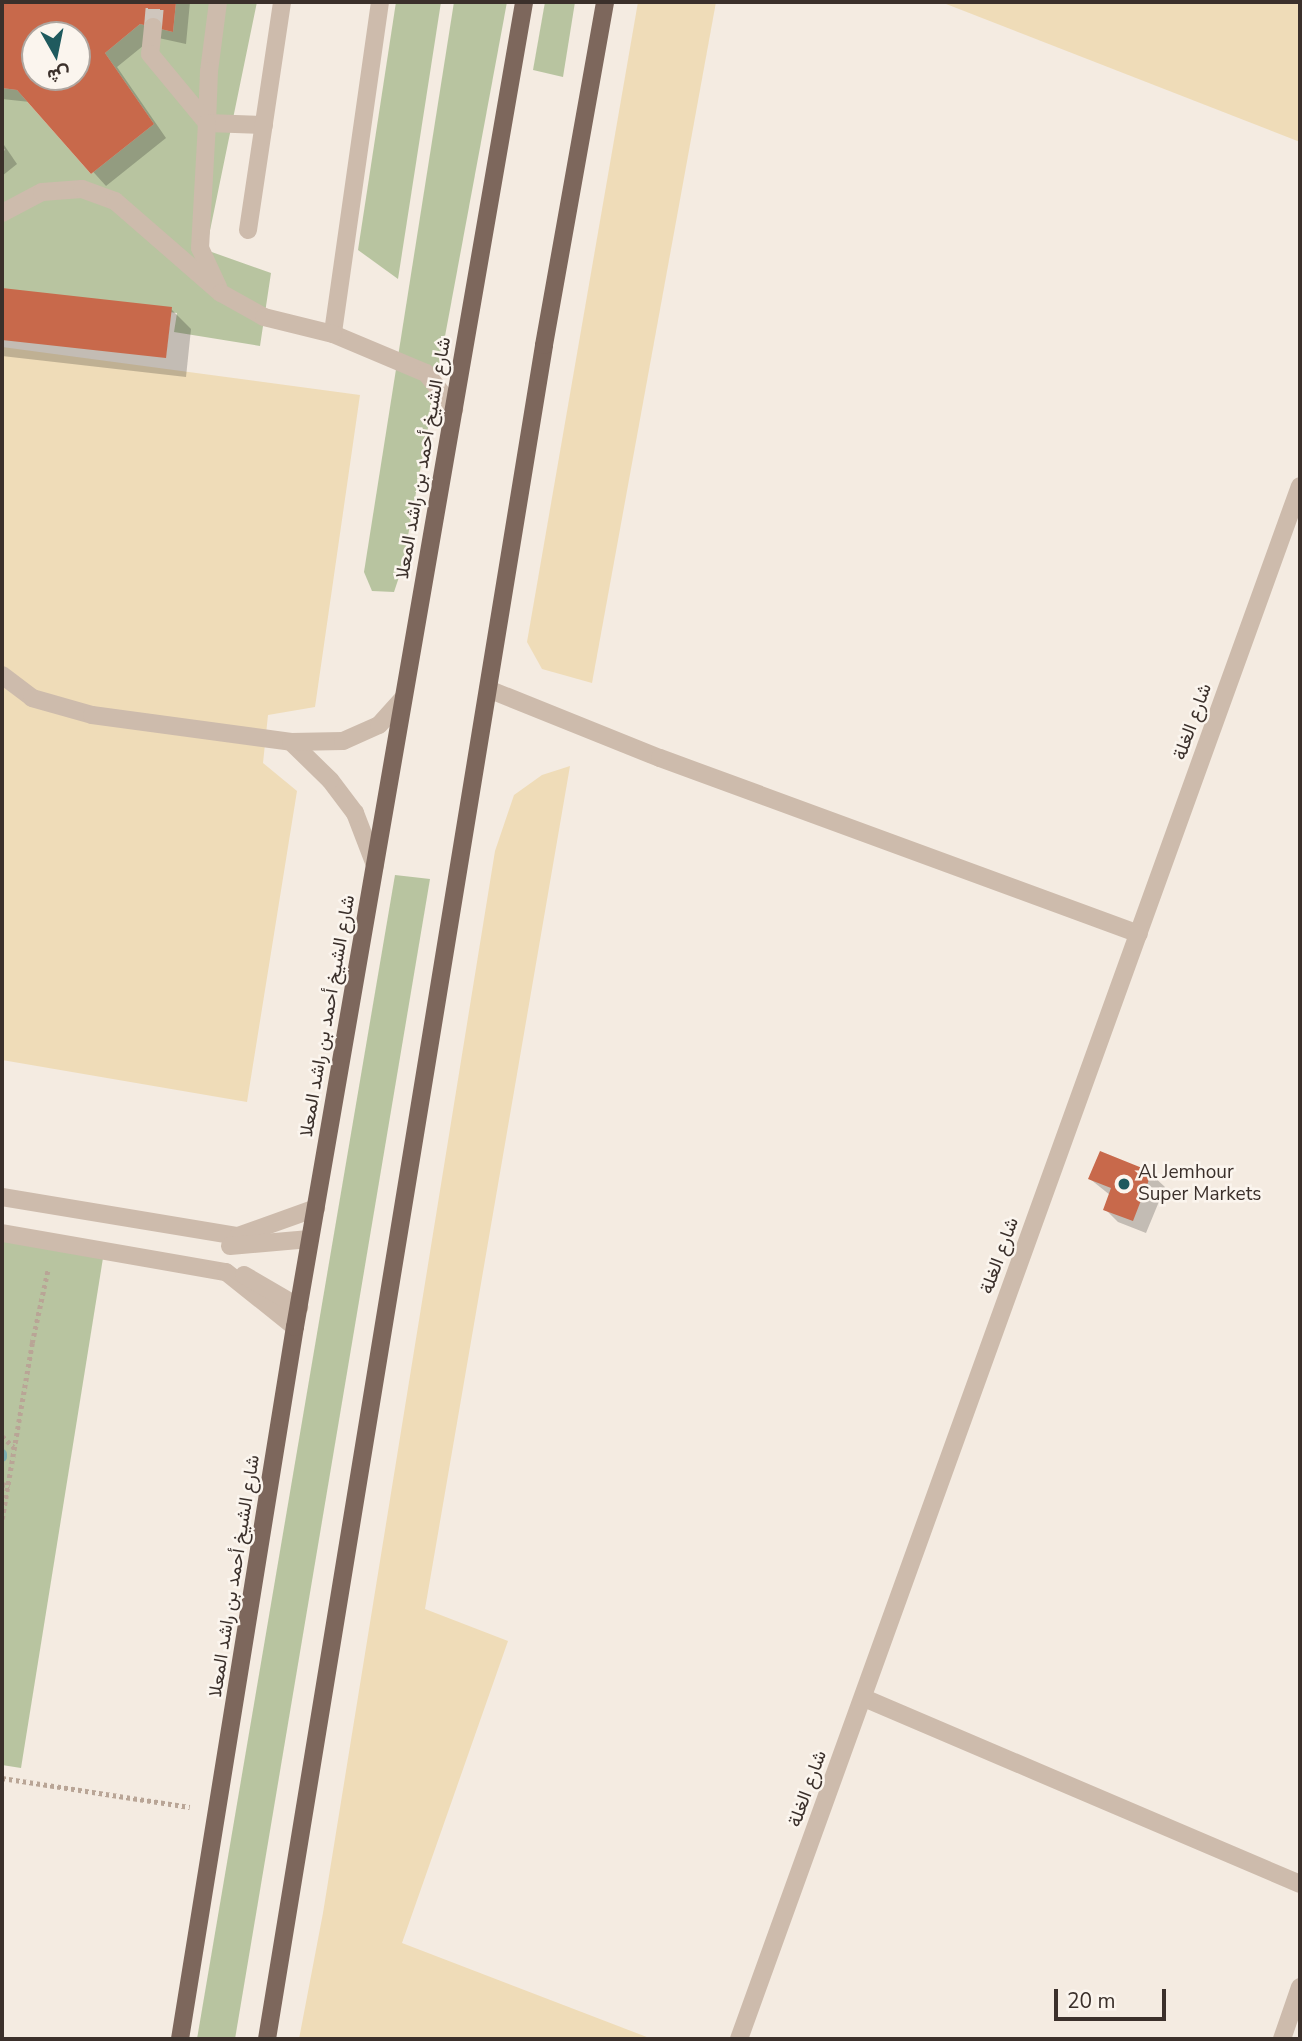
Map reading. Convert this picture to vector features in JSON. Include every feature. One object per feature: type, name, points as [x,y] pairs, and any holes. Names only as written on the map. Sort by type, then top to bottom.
[{"type":"main road","name":"شارع الشيخ أحمد بن راشد المعلا","points":[[180,2039],[219,1812],[295,1327],[524,2]]},
{"type":"main road","points":[[267,2039],[488,689],[605,2]]},
{"type":"street","points":[[218,2],[209,71],[200,248],[221,293]]},
{"type":"street","points":[[248,230],[282,2]]},
{"type":"street","points":[[333,334],[380,2]]},
{"type":"street","points":[[153,27],[150,54],[207,123],[264,125]]},
{"type":"street","points":[[2,213],[42,192],[82,189],[116,201],[221,293],[264,317],[333,334],[426,373],[454,409]]},
{"type":"street","name":"شارع الغلة","points":[[739,2039],[1300,486]]},
{"type":"street","points":[[2,675],[32,698],[92,715],[291,742],[343,741],[379,725],[403,698]]},
{"type":"street","points":[[488,689],[660,758],[1139,934]]},
{"type":"street","points":[[291,742],[330,780],[355,813],[375,865]]},
{"type":"street","points":[[2,1197],[238,1236],[316,1208]]},
{"type":"street","points":[[2,1205],[228,1246],[310,1239]]},
{"type":"street","points":[[2,1225],[225,1264],[299,1307]]},
{"type":"street","points":[[2,1233],[226,1272],[295,1327]]},
{"type":"street","points":[[864,1698],[1300,1884]]},
{"type":"street","points":[[1282,2039],[1300,1987]]},
{"type":"path","points":[[2,1519],[49,1267]]},
{"type":"path","points":[[2,1436],[14,1448]]},
{"type":"path","points":[[2,1485],[10,1486]]},
{"type":"path","points":[[2,1778],[219,1812]]},
{"type":"green space","points":[[176,2],[257,2],[206,250],[271,273],[260,346],[174,332],[177,313],[2,290],[2,152],[5,150],[2,145],[2,88],[17,90],[91,174],[154,124],[105,53],[140,24],[173,32]]},
{"type":"green space","points":[[396,2],[441,2],[398,279],[358,250]]},
{"type":"green space","points":[[454,2],[507,2],[402,568],[394,592],[372,591],[364,572]]},
{"type":"green space","points":[[545,2],[575,2],[563,77],[533,70]]},
{"type":"green space","points":[[395,875],[430,879],[235,2039],[197,2039]]},
{"type":"green space","points":[[2,1238],[103,1258],[21,1768],[2,1765]]},
{"type":"sand","points":[[638,2],[716,2],[592,683],[542,669],[527,642]]},
{"type":"sand","points":[[941,2],[1300,2],[1300,142]]},
{"type":"sand","points":[[2,347],[360,395],[315,707],[268,715],[263,763],[297,791],[247,1102],[2,1060]]},
{"type":"sand","points":[[570,766],[425,1609],[508,1641],[402,1943],[652,2039],[299,2039],[323,1913],[495,851],[514,795],[542,775]]},
{"type":"building","points":[[2,2],[176,2],[173,32],[140,24],[105,53],[154,124],[91,174],[17,90],[2,88]]},
{"type":"building","points":[[2,288],[172,307],[166,358],[2,340]]},
{"type":"building","name":"Al Jemhour Super Markets","points":[[1100,1151],[1152,1172],[1133,1221],[1103,1210],[1111,1188],[1088,1179]]},
{"type":"tunnel","points":[[153,27],[155,2]]},
{"type":"place","name":"Al Jemhour Super Markets","points":[[1124,1184]]}]
